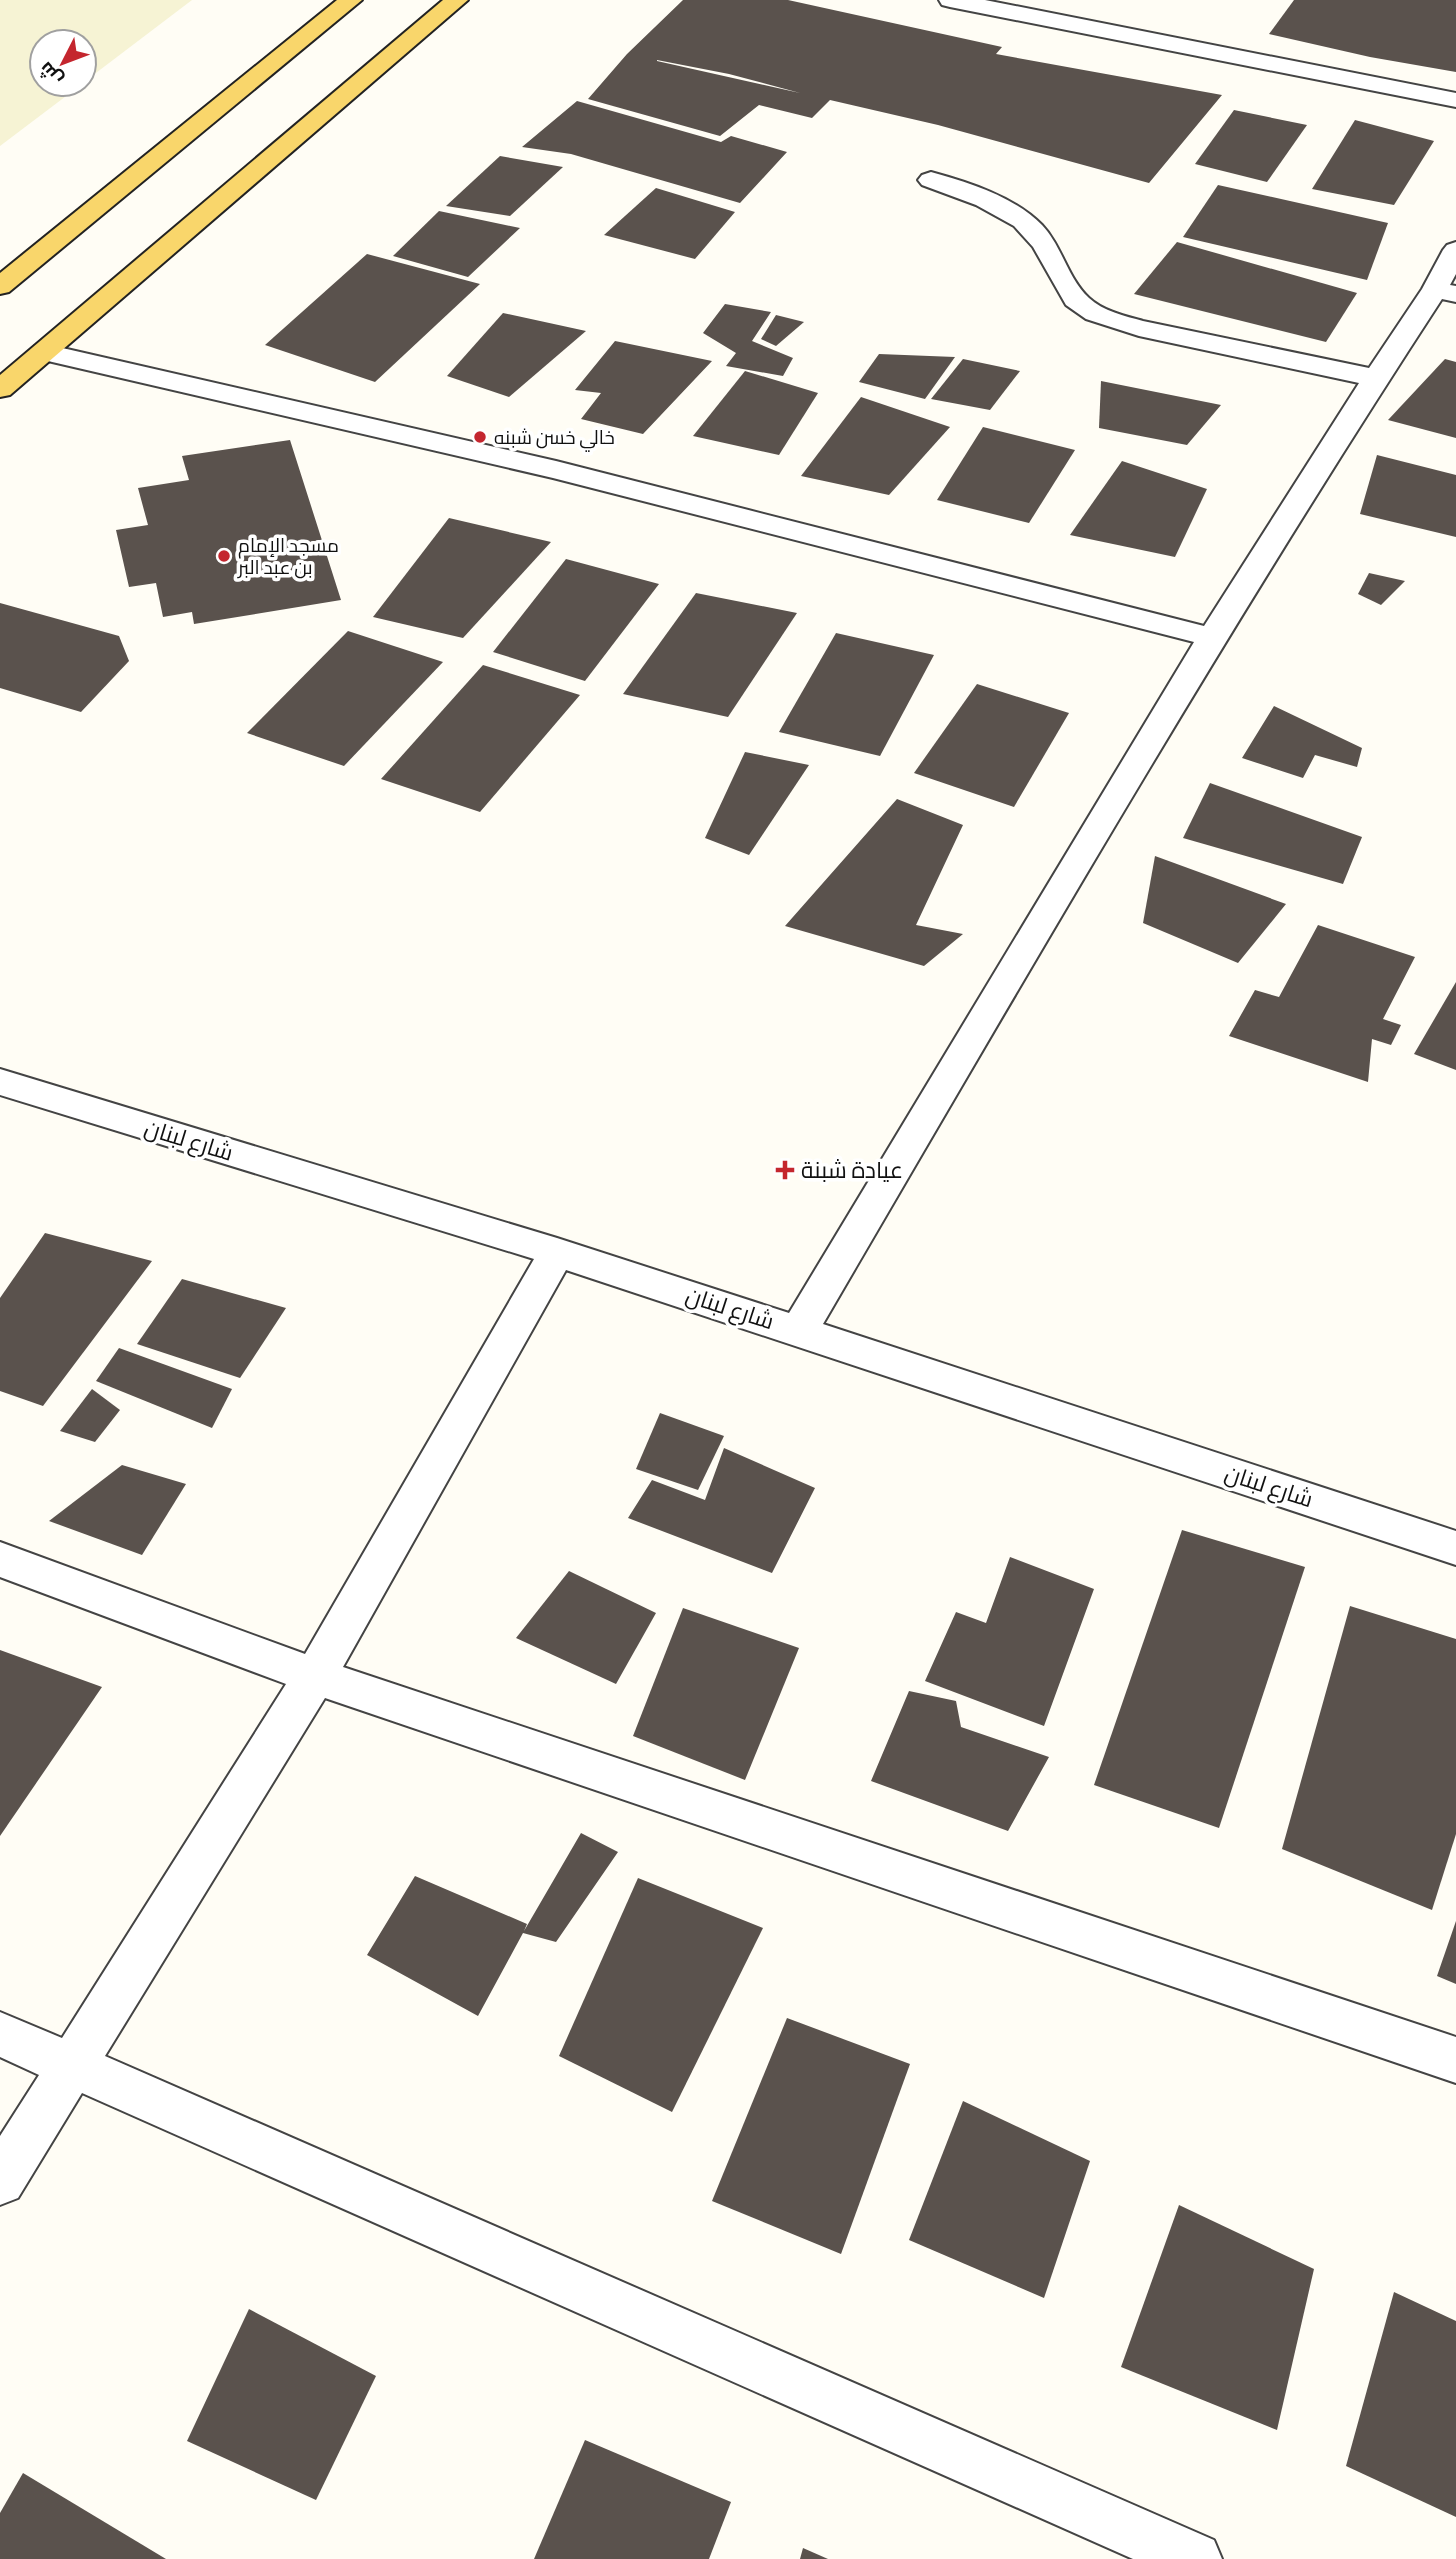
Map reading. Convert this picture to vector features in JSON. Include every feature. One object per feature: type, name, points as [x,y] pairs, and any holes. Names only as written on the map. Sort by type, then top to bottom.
[{"type":"main road","points":[[0,286],[351,0]]},
{"type":"main road","points":[[0,389],[457,0]]},
{"type":"street","points":[[950,0],[1456,100]]},
{"type":"street","points":[[931,180],[999,207],[1031,227],[1052,252],[1076,301],[1103,317],[1139,328],[1375,378]]},
{"type":"street","points":[[799,1331],[1211,637],[1375,378],[1445,291],[1456,250]]},
{"type":"street","points":[[45,352],[556,470],[1211,637]]},
{"type":"street","name":"شارع لبنان","points":[[0,1082],[557,1252],[1456,1548]]},
{"type":"street","points":[[0,2181],[315,1676],[557,1252]]},
{"type":"street","points":[[0,1559],[315,1676],[1456,2060]]},
{"type":"street","points":[[0,2034],[1195,2559]]},
{"type":"shaded area","points":[[0,0],[192,0],[98,71],[98,28],[28,28],[28,98],[63,98],[0,146]]},
{"type":"building","points":[[683,0],[788,0],[1002,47],[996,54],[1222,95],[1149,183],[938,125],[830,100],[812,118],[759,105],[720,136],[588,99],[627,54]],"holes":[[[657,60],[729,74],[800,93]]]},
{"type":"building","points":[[1294,0],[1456,0],[1456,72],[1370,57],[1269,34]]},
{"type":"building","points":[[577,101],[721,142],[731,136],[787,152],[740,203],[571,154],[522,147]]},
{"type":"building","points":[[1234,110],[1307,125],[1267,182],[1195,164]]},
{"type":"building","points":[[1355,120],[1434,141],[1394,205],[1312,189]]},
{"type":"building","points":[[500,156],[563,167],[510,216],[446,206]]},
{"type":"building","points":[[1218,185],[1388,223],[1367,280],[1183,237]]},
{"type":"building","points":[[656,188],[735,212],[695,259],[604,235]]},
{"type":"building","points":[[439,211],[520,228],[468,277],[393,256]]},
{"type":"building","points":[[1177,242],[1357,293],[1326,342],[1134,294]]},
{"type":"building","points":[[367,254],[480,284],[375,382],[265,345]]},
{"type":"building","points":[[725,304],[771,312],[752,341],[793,358],[783,376],[726,366],[736,353],[703,333]]},
{"type":"building","points":[[503,313],[586,331],[509,397],[447,376]]},
{"type":"building","points":[[776,315],[804,322],[776,346],[761,339]]},
{"type":"building","points":[[615,341],[712,361],[643,434],[581,419],[601,393],[575,390]]},
{"type":"building","points":[[879,354],[955,357],[925,399],[859,382]]},
{"type":"building","points":[[963,359],[1020,371],[990,410],[931,399]]},
{"type":"building","points":[[1445,359],[1456,362],[1456,438],[1388,420]]},
{"type":"building","points":[[745,371],[818,393],[779,455],[693,436]]},
{"type":"building","points":[[1101,381],[1221,405],[1187,445],[1099,428]]},
{"type":"building","points":[[861,397],[950,427],[889,495],[801,476]]},
{"type":"building","points":[[983,427],[1075,450],[1029,523],[937,500]]},
{"type":"building","name":"مسجد الإمام بن عبد البر","points":[[290,440],[341,600],[194,624],[192,612],[163,617],[156,583],[129,587],[116,530],[148,525],[138,488],[189,480],[182,456]]},
{"type":"building","points":[[1377,455],[1456,475],[1456,537],[1360,514]]},
{"type":"building","points":[[1122,461],[1207,489],[1175,557],[1070,535]]},
{"type":"building","points":[[449,518],[551,542],[463,638],[373,617]]},
{"type":"building","points":[[566,559],[659,584],[585,681],[493,652]]},
{"type":"building","points":[[1369,573],[1405,581],[1381,605],[1358,594]]},
{"type":"building","points":[[696,593],[797,613],[728,717],[623,694]]},
{"type":"building","points":[[0,603],[119,636],[129,661],[81,712],[0,688]]},
{"type":"building","points":[[348,631],[443,662],[344,766],[247,733]]},
{"type":"building","points":[[836,633],[934,655],[880,756],[779,732]]},
{"type":"building","points":[[483,665],[580,695],[480,812],[381,779]]},
{"type":"building","points":[[977,684],[1069,713],[1014,807],[914,773]]},
{"type":"building","points":[[1274,706],[1362,748],[1357,767],[1315,755],[1303,778],[1242,758]]},
{"type":"building","points":[[745,752],[809,765],[749,855],[705,838]]},
{"type":"building","points":[[1210,783],[1362,837],[1343,884],[1183,838]]},
{"type":"building","points":[[897,799],[963,825],[916,925],[963,934],[924,966],[785,926]]},
{"type":"building","points":[[1155,856],[1286,904],[1238,963],[1143,923]]},
{"type":"building","points":[[1318,925],[1415,957],[1383,1019],[1401,1025],[1391,1045],[1372,1039],[1368,1082],[1229,1036],[1255,990],[1279,997]]},
{"type":"building","points":[[1456,982],[1456,1070],[1414,1054]]},
{"type":"building","points":[[45,1233],[152,1261],[43,1406],[0,1391],[0,1298]]},
{"type":"building","points":[[182,1279],[286,1308],[240,1378],[137,1344]]},
{"type":"building","points":[[119,1348],[232,1389],[212,1428],[96,1381]]},
{"type":"building","points":[[92,1389],[120,1410],[95,1442],[60,1431]]},
{"type":"building","points":[[660,1413],[724,1436],[698,1490],[636,1469]]},
{"type":"building","points":[[724,1448],[815,1488],[772,1573],[628,1518],[652,1480],[705,1500]]},
{"type":"building","points":[[122,1465],[186,1484],[142,1555],[49,1521]]},
{"type":"building","points":[[1182,1530],[1305,1567],[1219,1828],[1094,1785]]},
{"type":"building","points":[[1010,1557],[1094,1589],[1044,1726],[925,1681],[956,1612],[986,1623]]},
{"type":"building","points":[[569,1571],[656,1613],[616,1684],[516,1638]]},
{"type":"building","points":[[1350,1606],[1456,1639],[1456,1834],[1432,1910],[1282,1849]]},
{"type":"building","points":[[683,1608],[799,1648],[745,1780],[633,1736]]},
{"type":"building","points":[[0,1650],[102,1687],[0,1836]]},
{"type":"building","points":[[909,1691],[956,1701],[961,1727],[1049,1757],[1008,1831],[871,1781]]},
{"type":"building","points":[[581,1833],[618,1852],[556,1942],[523,1933],[478,2016],[367,1955],[415,1876],[527,1924],[524,1931]]},
{"type":"building","points":[[638,1878],[763,1928],[672,2112],[559,2056]]},
{"type":"building","points":[[1456,1921],[1456,1984],[1437,1976]]},
{"type":"building","points":[[787,2018],[910,2064],[841,2254],[712,2201]]},
{"type":"building","points":[[963,2101],[1090,2161],[1044,2298],[909,2240]]},
{"type":"building","points":[[1179,2205],[1314,2269],[1277,2430],[1121,2367]]},
{"type":"building","points":[[1394,2292],[1456,2321],[1456,2517],[1346,2466]]},
{"type":"building","points":[[249,2309],[376,2376],[316,2500],[187,2441]]},
{"type":"building","points":[[585,2440],[731,2502],[709,2559],[534,2559]]},
{"type":"building","points":[[23,2473],[166,2559],[0,2559],[0,2513]]},
{"type":"building","points":[[803,2548],[828,2559],[800,2559]]},
{"type":"place","name":"خالي خسن شبنه","points":[[480,437]]},
{"type":"place","name":"مسجد الإمام بن عبد البر","points":[[224,556]]},
{"type":"place","name":"عيادة شبنة","points":[[785,1170]]}]
